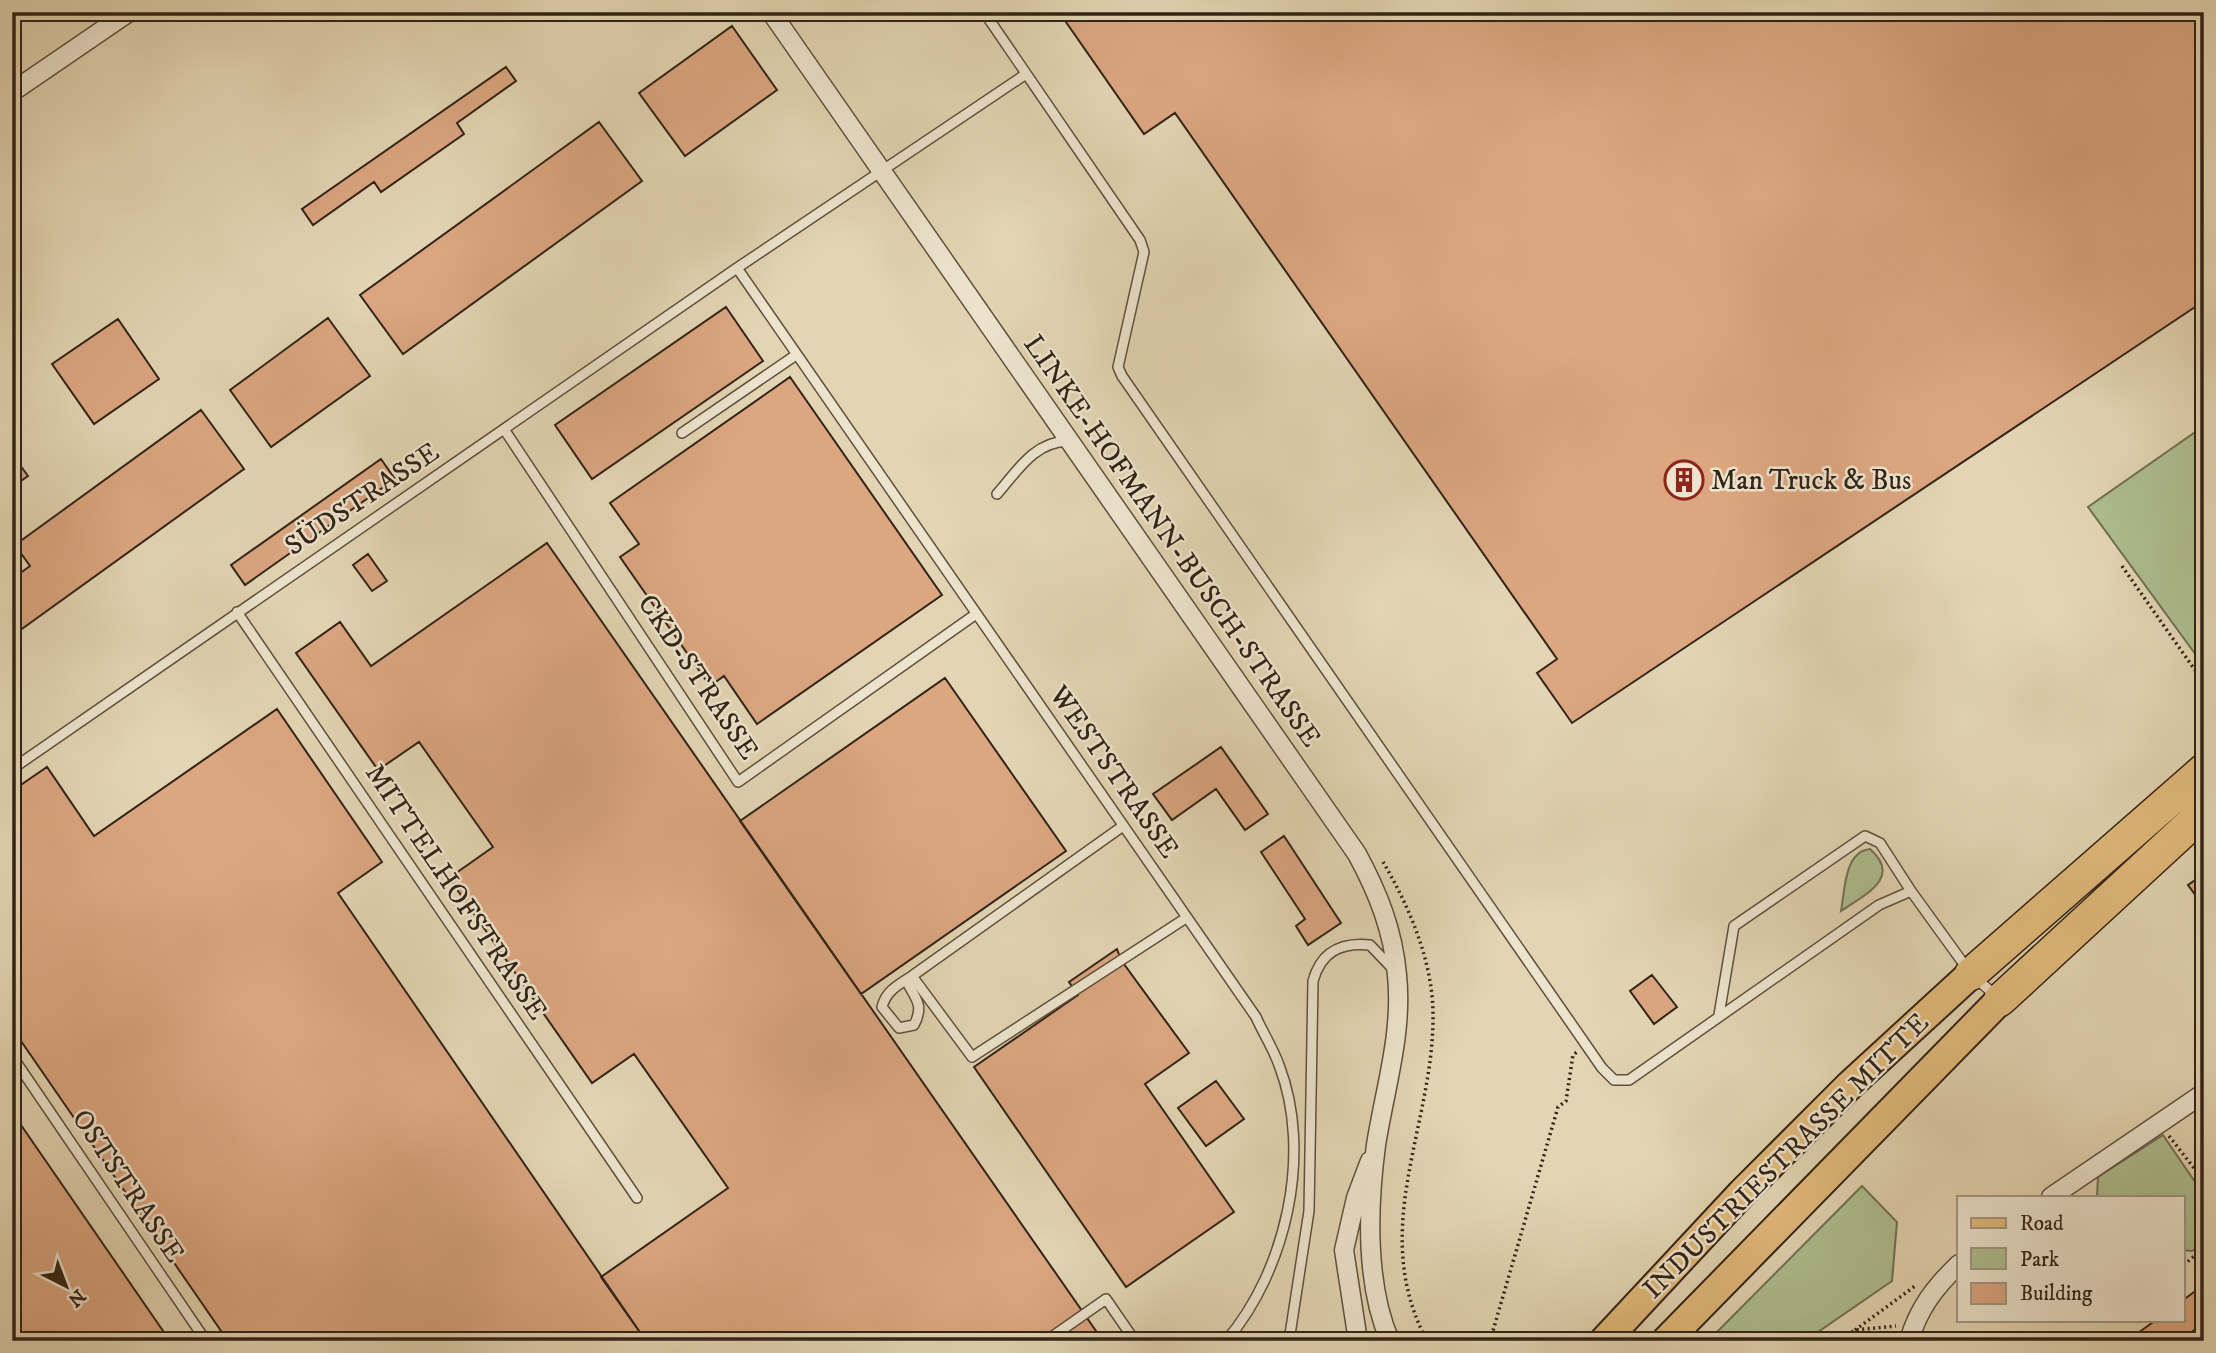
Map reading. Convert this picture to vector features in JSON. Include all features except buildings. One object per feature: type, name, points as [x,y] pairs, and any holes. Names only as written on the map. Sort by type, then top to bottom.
[{"type":"highway","name":"INDUSTRIESTRASSE MITTE","points":[[1971,974],[2204,770]]},
{"type":"highway","name":"INDUSTRIESTRASSE MITTE","points":[[2000,1000],[2204,812]]},
{"type":"main road","name":"INDUSTRIESTRASSE MITTE","points":[[1604,1341],[1761,1173],[1850,1085],[1971,974]]},
{"type":"main road","name":"INDUSTRIESTRASSE MITTE","points":[[1666,1341],[2000,1000]]},
{"type":"street","points":[[12,92],[129,12]]},
{"type":"street","name":"LINKE-HOFMANN-BUSCH-STRASSE","points":[[771,12],[885,172],[1357,855],[1380,895],[1390,929],[1397,976],[1398,1012],[1391,1079],[1376,1145],[1356,1198],[1344,1250],[1358,1341]]},
{"type":"street","points":[[2051,1196],[2204,1093]]},
{"type":"street","name":"LINKE-HOFMANN-BUSCH-STRASSE","points":[[1376,1145],[1373,1265],[1390,1341]]},
{"type":"street","points":[[1911,1333],[1933,1289],[1957,1266]]},
{"type":"lane","points":[[984,12],[1140,240],[1144,252],[1118,367],[1122,376],[1586,1045],[1614,1080],[1629,1080],[1879,905],[1911,891]]},
{"type":"lane","name":"SÜDSTRASSE","points":[[12,769],[737,268],[885,172],[1026,74]]},
{"type":"lane","name":"WESTSTRASSE","points":[[737,268],[1255,1017],[1280,1066],[1292,1123],[1292,1181],[1279,1240],[1267,1277],[1251,1309],[1226,1341]]},
{"type":"lane","points":[[682,433],[796,355]]},
{"type":"lane","name":"CKD-STRASSE","points":[[504,429],[738,782],[976,614]]},
{"type":"lane","points":[[997,494],[1030,455],[1051,441],[1071,441]]},
{"type":"lane","name":"MITTELHOFSTRASSE","points":[[237,612],[637,1198]]},
{"type":"lane","points":[[912,976],[909,986],[920,1006],[920,1014],[914,1025],[899,1028],[882,1007],[887,993],[1123,826]]},
{"type":"lane","points":[[1719,1015],[1734,926],[1865,836],[1880,843],[1971,974],[2000,1000]]},
{"type":"lane","points":[[912,976],[972,1058],[1186,918]]},
{"type":"lane","points":[[1289,1341],[1309,1211],[1313,981],[1317,964],[1326,954],[1357,943],[1370,944],[1385,957],[1397,976]]},
{"type":"lane","name":"OSTSTRASSE","points":[[12,1056],[206,1341]]},
{"type":"lane","points":[[1046,1341],[1106,1299],[1135,1341]]},
{"type":"path","points":[[2122,566],[2204,683]]},
{"type":"path","points":[[1382,861],[1401,893],[1419,943],[1428,973],[1433,1013],[1426,1078],[1407,1170],[1401,1244],[1407,1288],[1427,1341]]},
{"type":"path","points":[[1490,1341],[1558,1107],[1566,1101],[1573,1055],[1586,1045]]},
{"type":"path","points":[[2159,1123],[2204,1181]]},
{"type":"path","points":[[2184,1262],[2204,1248]]},
{"type":"path","points":[[1838,1341],[1917,1285]]},
{"type":"path","points":[[1855,1330],[1911,1333]]},
{"type":"green space","points":[[2204,426],[2204,666],[2088,507]]},
{"type":"green space","points":[[1870,849],[1883,869],[1881,877],[1869,892],[1841,911],[1850,864],[1861,852]]},
{"type":"green space","points":[[2163,1135],[2204,1195],[2204,1243],[2192,1251],[2184,1250],[2184,1196],[2097,1196],[2098,1177]]},
{"type":"green space","points":[[1862,1186],[1897,1222],[1892,1281],[1805,1341],[1708,1341]]},
{"type":"place","name":"Man Truck & Bus","points":[[1684,480]]}]
